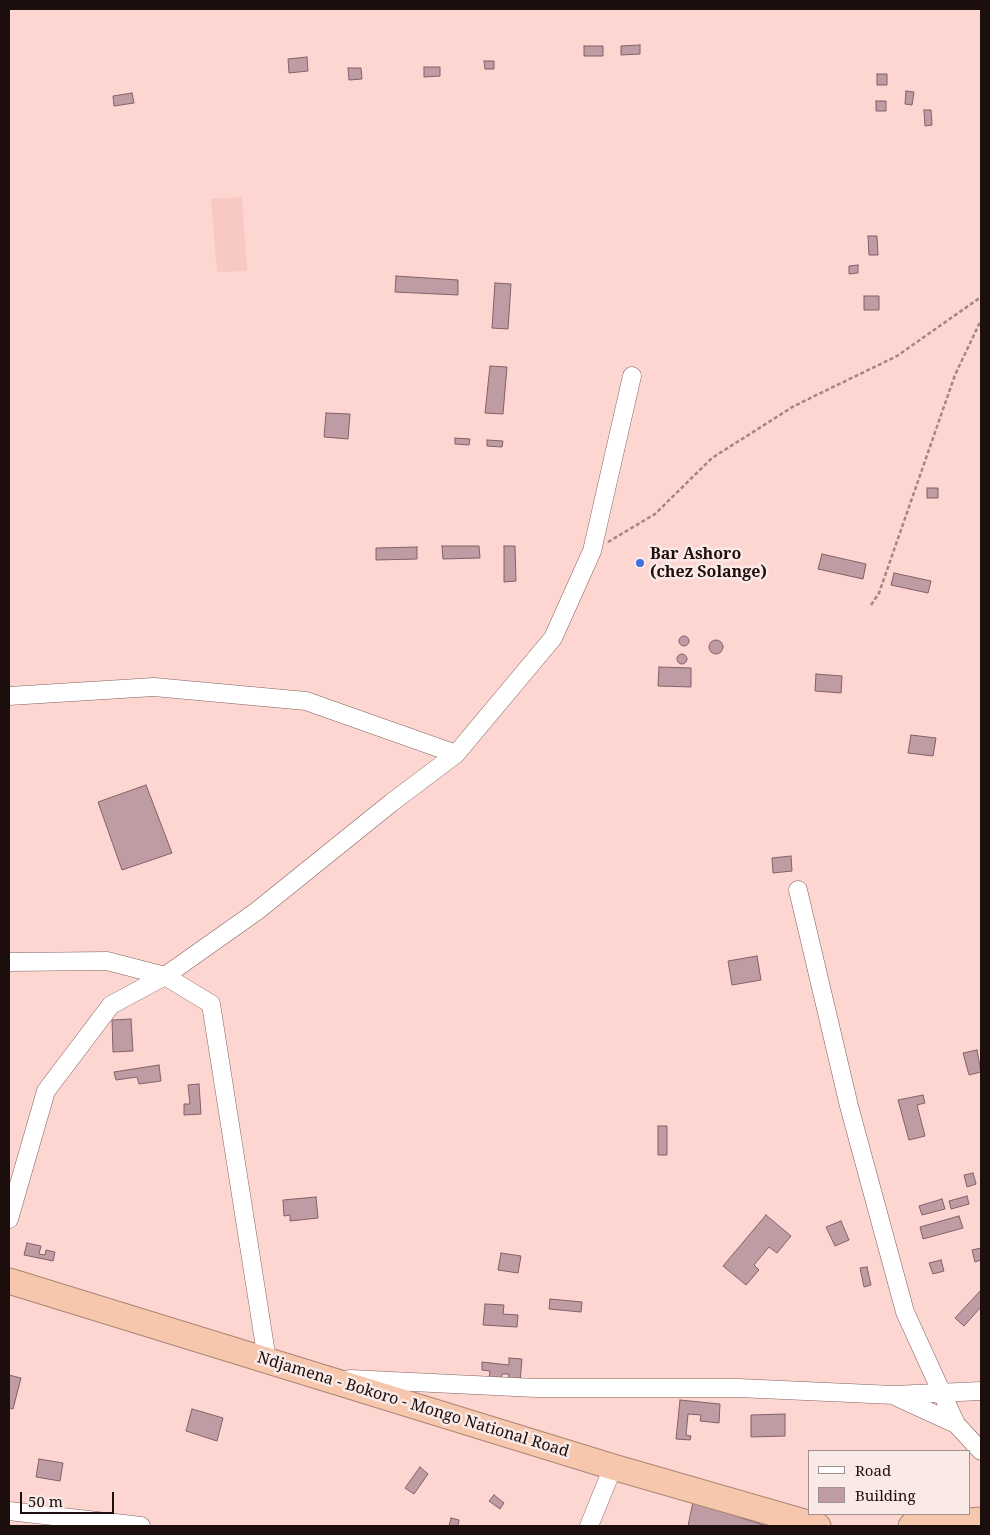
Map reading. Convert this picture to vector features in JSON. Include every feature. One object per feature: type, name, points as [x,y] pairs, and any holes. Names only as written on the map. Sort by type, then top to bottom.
[{"type":"highway","name":"Ndjamena - Bokoro - Mongo National Road","points":[[9,1281],[613,1467],[818,1526]]},
{"type":"highway","points":[[910,1526],[981,1520]]},
{"type":"street","points":[[9,1219],[46,1091],[111,1004],[165,976],[257,911],[390,803],[456,754],[553,638],[592,551],[632,376]]},
{"type":"street","points":[[9,696],[154,687],[306,701],[456,754]]},
{"type":"street","points":[[798,890],[849,1106],[905,1312],[956,1424],[981,1451]]},
{"type":"street","points":[[9,962],[107,961],[165,976],[211,1004],[267,1360]]},
{"type":"street","points":[[325,1378],[536,1388],[738,1388],[894,1395],[981,1391]]},
{"type":"street","points":[[894,1395],[956,1424]]},
{"type":"street","points":[[589,1526],[613,1467]]},
{"type":"street","points":[[9,1511],[132,1526]]},
{"type":"path","points":[[592,551],[656,514],[712,458],[794,406],[897,356],[981,298]]},
{"type":"path","points":[[871,605],[879,593],[955,375],[981,320]]},
{"type":"shaded area","points":[[242,197],[247,271],[217,272],[211,199]]},
{"type":"building","points":[[640,45],[640,54],[621,55],[621,46]]},
{"type":"building","points":[[584,46],[603,46],[603,56],[584,56]]},
{"type":"building","points":[[307,57],[308,71],[289,73],[288,59]]},
{"type":"building","points":[[484,61],[494,61],[494,69],[485,69]]},
{"type":"building","points":[[424,67],[440,67],[440,76],[424,77]]},
{"type":"building","points":[[348,68],[361,68],[362,79],[349,80]]},
{"type":"building","points":[[877,74],[887,74],[887,85],[877,85]]},
{"type":"building","points":[[906,91],[914,92],[912,105],[905,104]]},
{"type":"building","points":[[132,93],[134,103],[114,106],[113,96]]},
{"type":"building","points":[[876,101],[886,101],[886,111],[876,111]]},
{"type":"building","points":[[924,110],[931,110],[932,125],[925,126]]},
{"type":"building","points":[[868,236],[877,236],[878,255],[869,255]]},
{"type":"building","points":[[858,265],[858,273],[849,274],[849,266]]},
{"type":"building","points":[[396,276],[458,280],[458,295],[395,292]]},
{"type":"building","points":[[495,283],[511,284],[508,329],[492,328]]},
{"type":"building","points":[[864,296],[879,296],[879,310],[864,310]]},
{"type":"building","points":[[490,366],[507,367],[503,414],[485,413]]},
{"type":"building","points":[[326,413],[350,414],[348,439],[324,437]]},
{"type":"building","points":[[455,438],[470,439],[469,445],[455,444]]},
{"type":"building","points":[[487,440],[503,441],[502,447],[487,446]]},
{"type":"building","points":[[927,488],[938,488],[938,498],[927,498]]},
{"type":"building","points":[[442,546],[479,546],[480,558],[443,559]]},
{"type":"building","points":[[504,546],[515,546],[516,581],[504,582]]},
{"type":"building","points":[[417,547],[417,559],[376,560],[376,548]]},
{"type":"building","points":[[822,554],[866,564],[863,579],[818,569]]},
{"type":"building","points":[[894,573],[931,581],[928,593],[891,585]]},
{"type":"building","points":[[684,636],[689,641],[684,646],[679,641]]},
{"type":"building","points":[[716,640],[721,642],[723,647],[721,652],[716,654],[711,652],[709,647],[711,642]]},
{"type":"building","points":[[680,654],[684,654],[687,659],[686,663],[680,664],[677,661],[677,657]]},
{"type":"building","points":[[659,667],[691,668],[691,687],[658,686]]},
{"type":"building","points":[[816,674],[842,676],[841,693],[815,691]]},
{"type":"building","points":[[911,735],[936,738],[933,756],[908,753]]},
{"type":"building","points":[[146,785],[172,853],[122,870],[98,802]]},
{"type":"building","points":[[791,856],[792,871],[773,873],[772,858]]},
{"type":"building","points":[[757,956],[761,980],[732,985],[728,961]]},
{"type":"building","points":[[131,1019],[133,1051],[113,1052],[112,1020]]},
{"type":"building","points":[[977,1050],[981,1072],[969,1075],[963,1053]]},
{"type":"building","points":[[159,1065],[161,1081],[139,1084],[137,1077],[116,1080],[114,1072]]},
{"type":"building","points":[[199,1084],[201,1114],[184,1115],[184,1104],[190,1104],[188,1085]]},
{"type":"building","points":[[923,1095],[925,1103],[917,1105],[925,1136],[909,1140],[898,1100]]},
{"type":"building","points":[[658,1126],[667,1126],[667,1155],[658,1155]]},
{"type":"building","points":[[973,1173],[976,1184],[967,1187],[964,1175]]},
{"type":"building","points":[[967,1196],[969,1204],[951,1209],[949,1201]]},
{"type":"building","points":[[316,1197],[318,1218],[290,1221],[290,1215],[284,1216],[283,1200]]},
{"type":"building","points":[[942,1199],[945,1209],[922,1215],[919,1206]]},
{"type":"building","points":[[766,1215],[791,1236],[777,1253],[769,1247],[754,1265],[759,1270],[746,1285],[723,1266]]},
{"type":"building","points":[[959,1216],[963,1228],[923,1239],[920,1227]]},
{"type":"building","points":[[841,1221],[849,1240],[835,1246],[826,1227]]},
{"type":"building","points":[[27,1243],[41,1246],[39,1254],[45,1255],[46,1250],[55,1252],[53,1261],[24,1255]]},
{"type":"building","points":[[981,1248],[981,1260],[975,1262],[972,1250]]},
{"type":"building","points":[[501,1253],[521,1256],[518,1273],[498,1270]]},
{"type":"building","points":[[941,1260],[944,1271],[933,1274],[929,1263]]},
{"type":"building","points":[[867,1267],[871,1285],[864,1287],[860,1268]]},
{"type":"building","points":[[981,1290],[981,1307],[964,1326],[955,1318]]},
{"type":"building","points":[[550,1299],[582,1302],[581,1312],[549,1309]]},
{"type":"building","points":[[485,1304],[504,1305],[503,1314],[518,1315],[517,1327],[483,1325]]},
{"type":"building","points":[[509,1358],[522,1359],[520,1382],[508,1381],[509,1374],[502,1374],[501,1379],[489,1378],[490,1371],[482,1370],[482,1362],[509,1365]]},
{"type":"building","points":[[9,1375],[21,1378],[13,1409],[9,1408]]},
{"type":"building","points":[[680,1400],[720,1404],[719,1423],[700,1421],[701,1415],[688,1414],[686,1435],[691,1436],[690,1440],[676,1439]]},
{"type":"building","points":[[192,1409],[223,1418],[217,1441],[186,1431]]},
{"type":"building","points":[[785,1414],[785,1436],[751,1437],[751,1415]]},
{"type":"building","points":[[39,1459],[63,1463],[60,1481],[36,1477]]},
{"type":"building","points":[[420,1467],[428,1474],[414,1494],[405,1488]]},
{"type":"building","points":[[494,1495],[504,1503],[500,1509],[489,1501]]},
{"type":"building","points":[[693,1502],[767,1526],[688,1526]]},
{"type":"building","points":[[451,1518],[459,1520],[458,1526],[449,1526]]},
{"type":"place","name":"Bar Ashoro (chez Solange)","points":[[640,563]]}]
